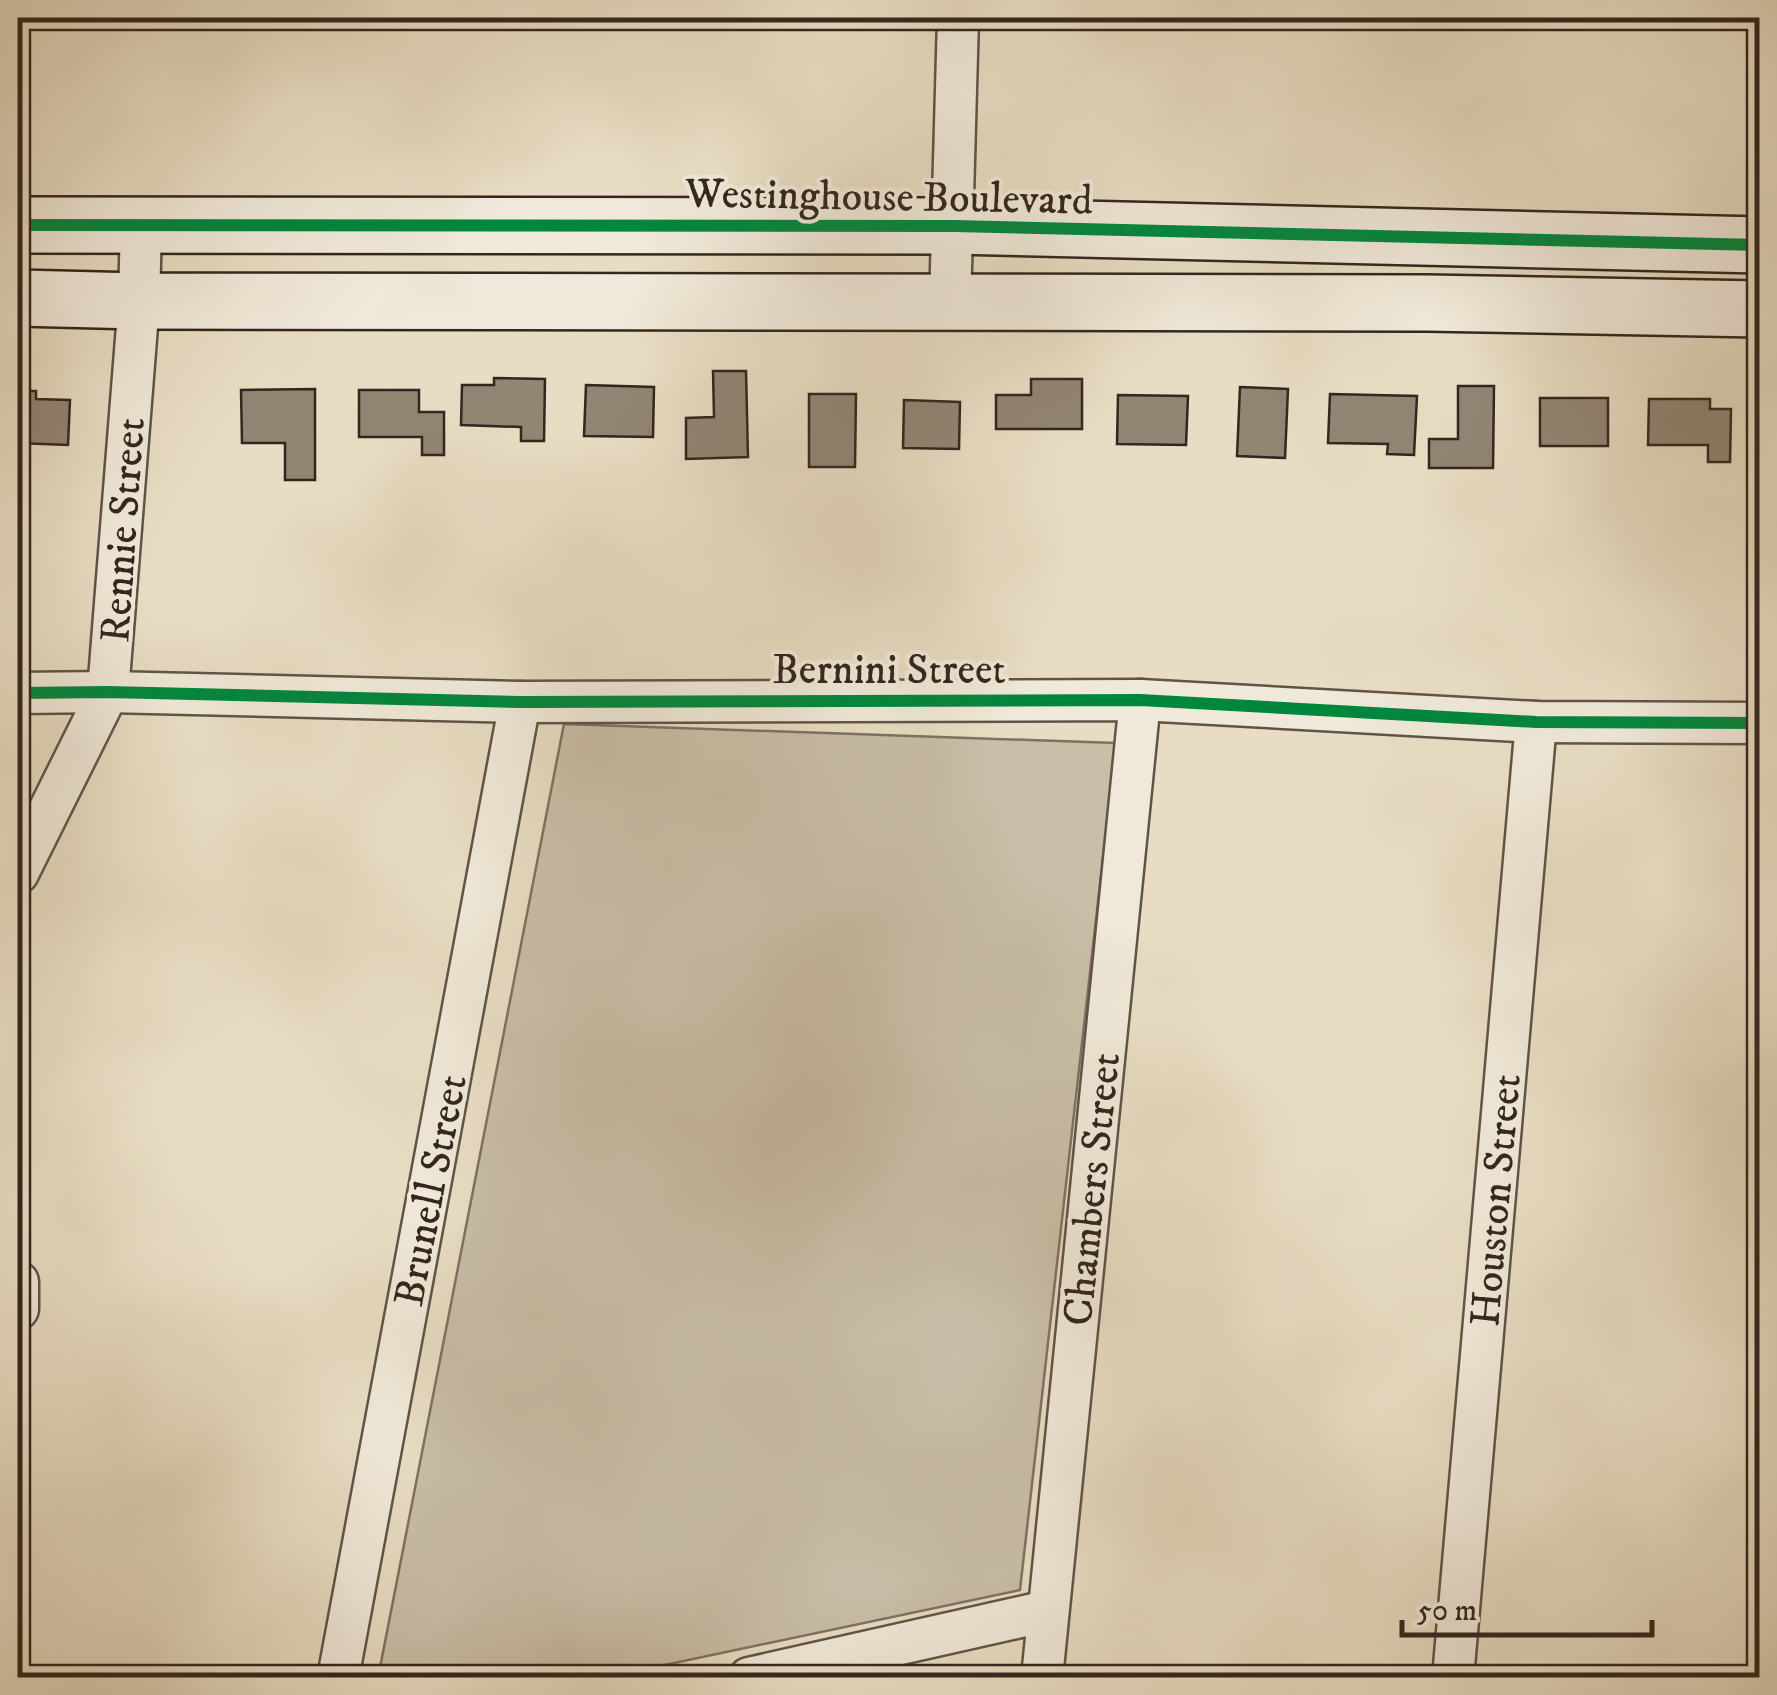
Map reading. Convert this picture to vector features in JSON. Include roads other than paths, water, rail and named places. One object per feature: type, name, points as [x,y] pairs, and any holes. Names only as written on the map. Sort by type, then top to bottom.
[{"type":"street","points":[[950,304],[958,18]]},
{"type":"street","name":"Westinghouse Boulevard","points":[[18,225],[954,226],[1760,245]]},
{"type":"street","name":"Rennie Street","points":[[18,873],[108,692],[139,301],[141,225]]},
{"type":"street","points":[[18,298],[1760,309]]},
{"type":"street","name":"Bernini Street","points":[[18,693],[520,702],[1140,700],[1536,722],[1760,723]]},
{"type":"street","name":"Chambers Street","points":[[1042,1678],[1140,700]]},
{"type":"street","name":"Brunell Street","points":[[338,1678],[520,702]]},
{"type":"street","name":"Houston Street","points":[[1453,1678],[1536,722]]},
{"type":"street","points":[[18,1282],[18,1309]]},
{"type":"street","points":[[749,1678],[1048,1611]]}]
